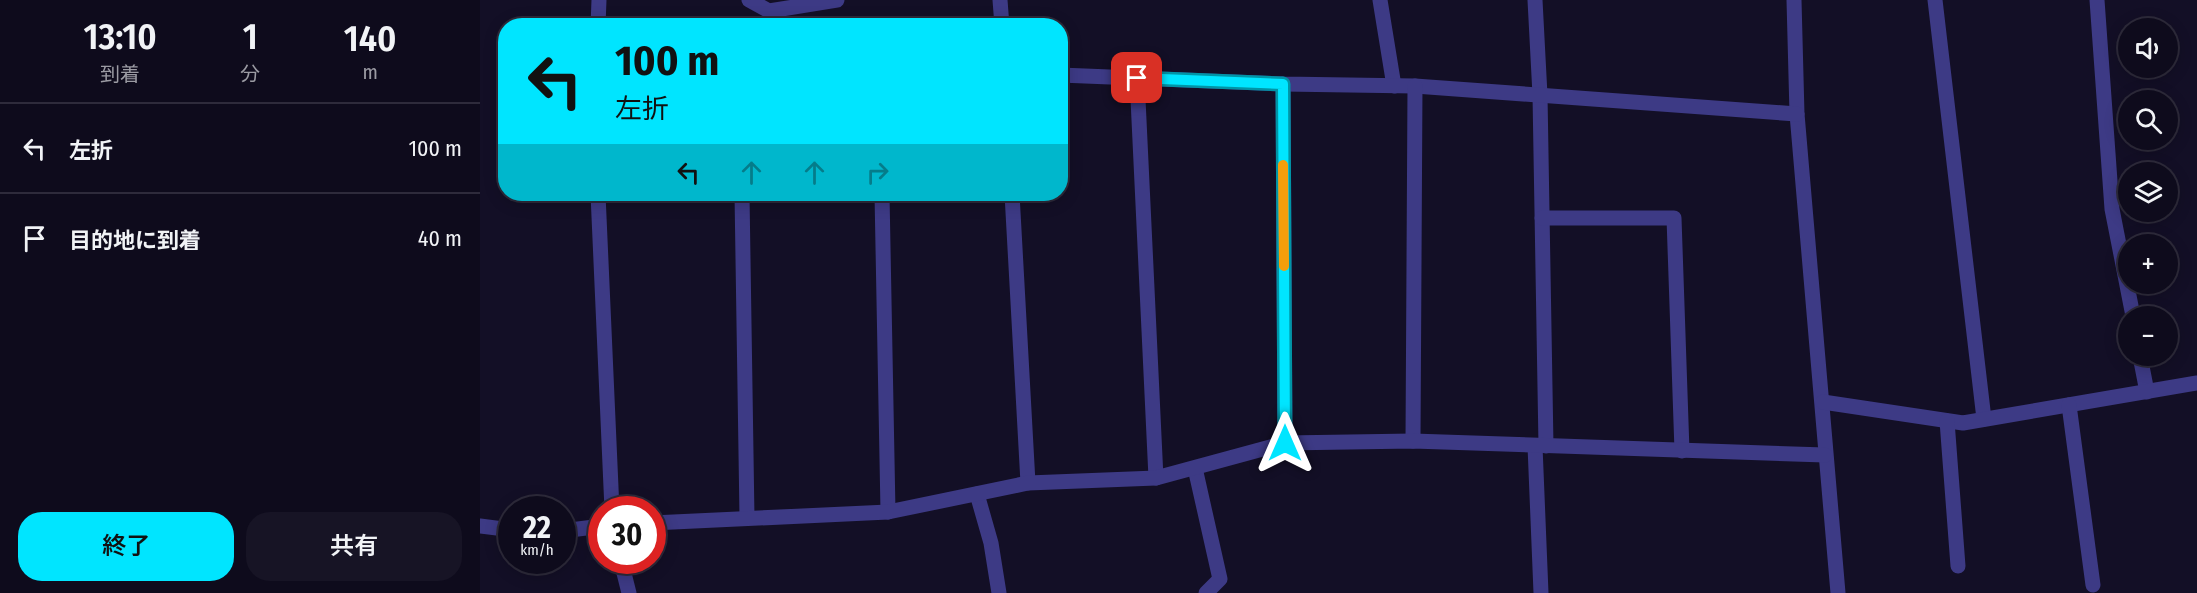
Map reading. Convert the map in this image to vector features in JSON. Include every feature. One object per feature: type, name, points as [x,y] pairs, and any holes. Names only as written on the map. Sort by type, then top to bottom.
[{"type":"street","points":[[598,18],[599,0]]},
{"type":"street","points":[[749,0],[771,18],[837,0]]},
{"type":"street","points":[[1000,0],[1001,18]]},
{"type":"street","points":[[1380,0],[1394,86]]},
{"type":"street","points":[[1535,0],[1540,95],[1542,218],[1541,593]]},
{"type":"street","points":[[1794,0],[1797,114],[1838,593]]},
{"type":"street","points":[[1935,0],[1984,419]]},
{"type":"street","points":[[2097,0],[2112,209],[2131,306]]},
{"type":"street","points":[[1068,75],[1283,84],[1415,86],[1797,114]]},
{"type":"street","points":[[1137,78],[1156,478]]},
{"type":"street","points":[[1283,84],[1285,443]]},
{"type":"street","points":[[1413,441],[1415,86]]},
{"type":"street","points":[[598,201],[611,496]]},
{"type":"street","points":[[742,201],[747,518]]},
{"type":"street","points":[[882,201],[888,512]]},
{"type":"street","points":[[1012,201],[1028,483]]},
{"type":"street","points":[[1542,218],[1674,218],[1682,451]]},
{"type":"street","points":[[2142,366],[2147,392]]},
{"type":"street","points":[[1823,402],[1963,423],[2197,383]]},
{"type":"street","points":[[2069,405],[2093,585]]},
{"type":"street","points":[[1947,421],[1958,566]]},
{"type":"street","points":[[666,522],[888,512],[1028,483],[1156,478],[1285,443],[1413,441],[1825,455]]},
{"type":"street","points":[[1195,468],[1220,579],[1206,593]]},
{"type":"street","points":[[977,494],[991,543],[999,593]]},
{"type":"street","points":[[480,526],[498,528]]},
{"type":"street","points":[[624,574],[629,593]]},
{"type":"slow traffic","points":[[1283,165],[1284,266]]},
{"type":"route","points":[[1137,78],[1283,84],[1285,443]]}]
